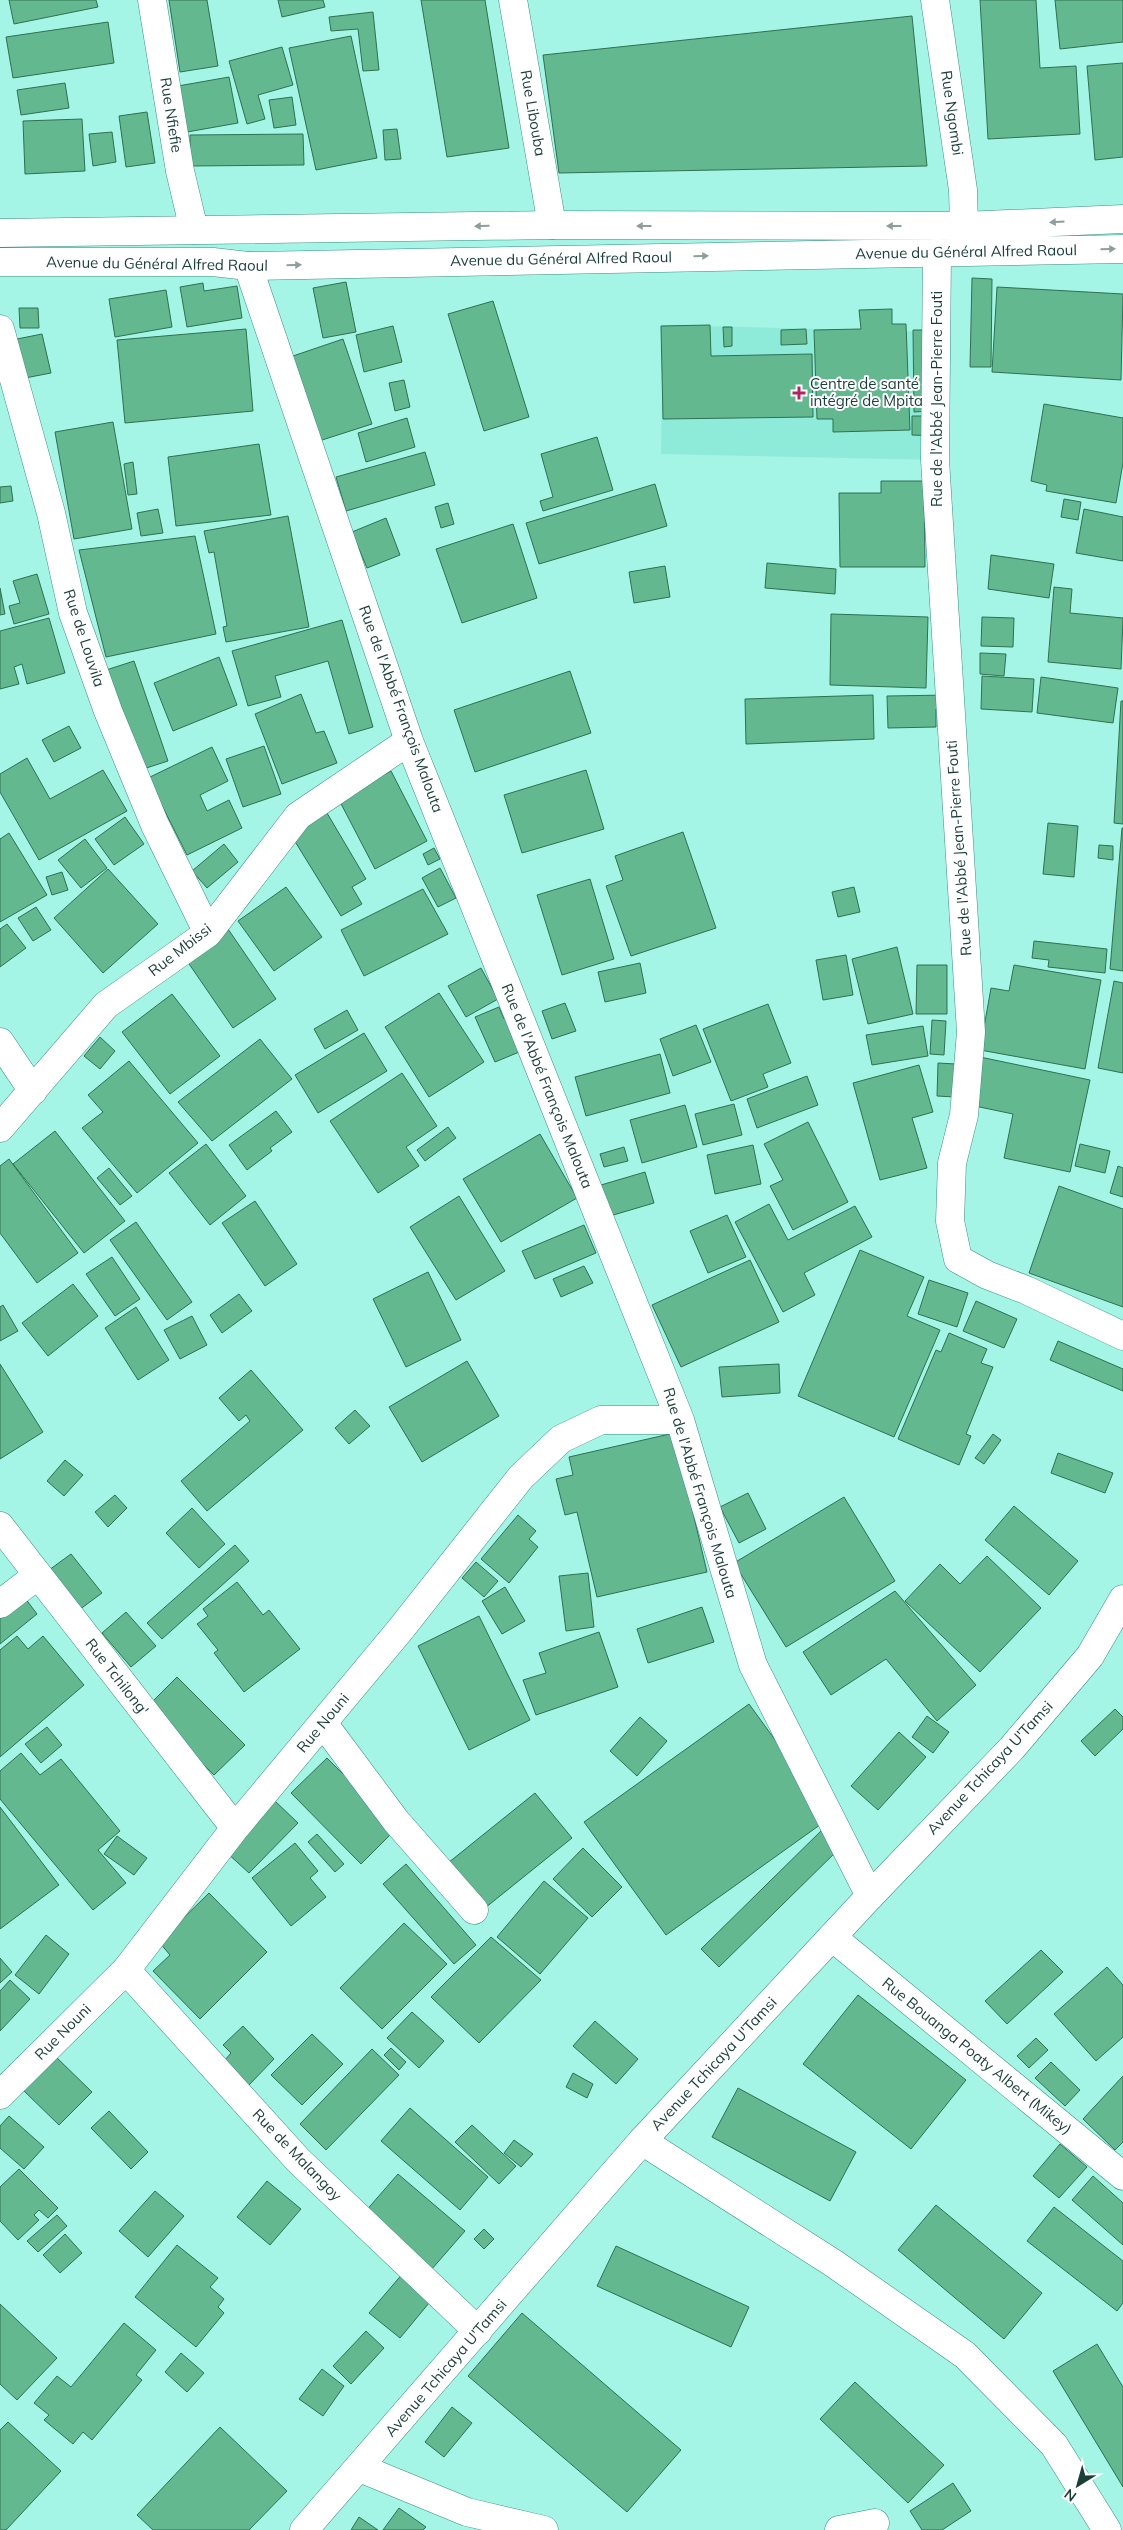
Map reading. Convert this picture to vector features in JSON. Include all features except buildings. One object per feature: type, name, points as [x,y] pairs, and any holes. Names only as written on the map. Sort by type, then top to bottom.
[{"type":"street","name":"Rue Nfiefie","points":[[152,0],[180,171],[194,230]]},
{"type":"street","name":"Rue Libouba","points":[[513,0],[552,226]]},
{"type":"street","name":"Rue Ngombi","points":[[935,0],[963,190],[964,226]]},
{"type":"street","points":[[0,233],[552,226],[964,226],[1123,219]]},
{"type":"street","name":"Avenue du Général Alfred Raoul","points":[[0,262],[213,262],[248,266],[1123,249]]},
{"type":"street","name":"Rue de l'Abbé Jean-Pierre Fouti","points":[[937,253],[934,460],[971,1032],[964,1115],[952,1164],[950,1220],[958,1259],[987,1275],[1026,1290],[1123,1336]]},
{"type":"street","name":"Rue de l'Abbé François Malouta","points":[[248,266],[409,741],[680,1420],[753,1665],[870,1896]]},
{"type":"street","name":"Rue de Louvila","points":[[0,329],[51,513],[72,613],[108,711],[155,825],[208,933]]},
{"type":"street","name":"Rue Mbissi","points":[[0,1128],[106,1005],[208,933],[298,816],[409,741]]},
{"type":"street","points":[[0,1042],[33,1091]]},
{"type":"street","name":"Rue Nouni","points":[[0,2095],[126,1970],[235,1828],[323,1723],[521,1477],[561,1438],[601,1420],[680,1420]]},
{"type":"street","name":"Rue Tchilong'","points":[[0,1526],[235,1828]]},
{"type":"street","points":[[0,1604],[38,1575]]},
{"type":"street","name":"Avenue Tchicaya U'Tamsi","points":[[304,2530],[360,2468],[642,2141],[870,1896],[1012,1748],[1090,1656],[1123,1599]]},
{"type":"street","points":[[323,1723],[396,1821],[474,1910]]},
{"type":"street","name":"Rue Bouanga Poaty Albert (Mikey)","points":[[832,1937],[1122,2172]]},
{"type":"street","name":"Rue de Malangoy","points":[[126,1970],[298,2160],[478,2331]]},
{"type":"street","points":[[642,2141],[834,2263],[964,2355],[1054,2445],[1107,2530]]},
{"type":"street","points":[[360,2468],[467,2512],[544,2530]]},
{"type":"street","points":[[839,2530],[875,2523]]},
{"type":"shaded area","name":"Centre de santé intégré de Mpita","points":[[663,325],[937,332],[935,460],[661,454]]},
{"type":"place","name":"Centre de santé intégré de Mpita","points":[[799,393]]}]
